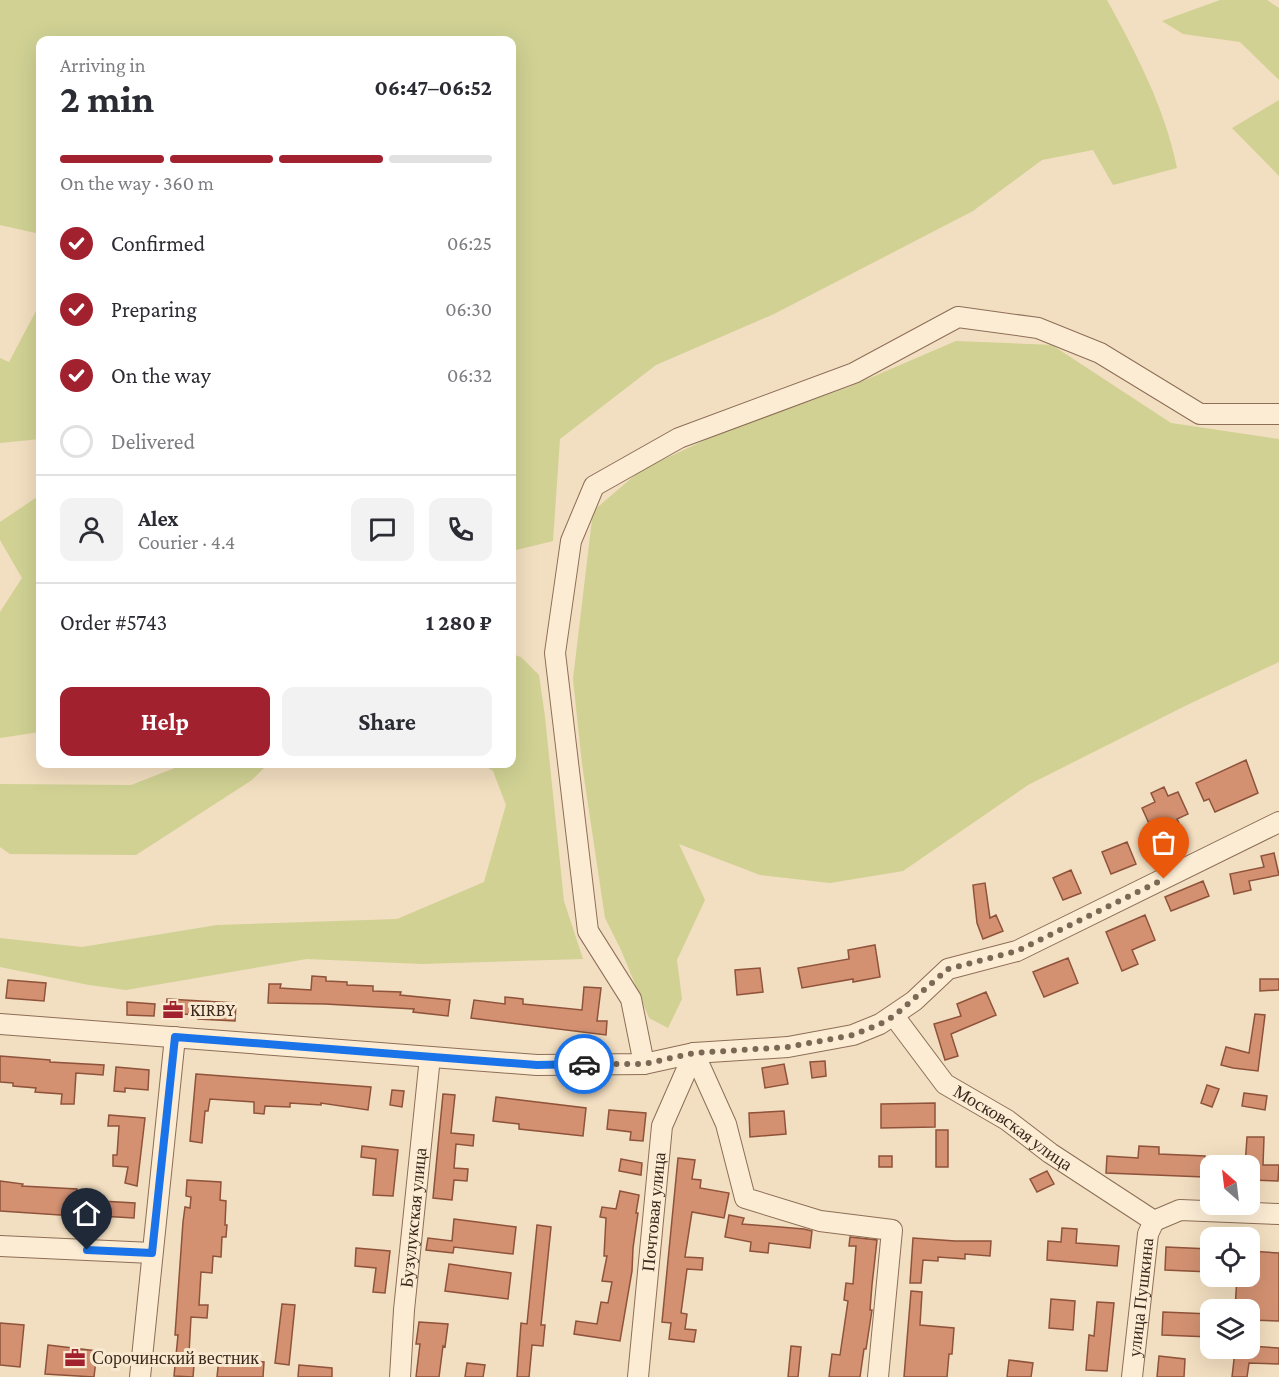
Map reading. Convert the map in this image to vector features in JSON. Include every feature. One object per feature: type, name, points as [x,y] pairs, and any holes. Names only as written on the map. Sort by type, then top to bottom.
[{"type":"street","points":[[644,1064],[631,999],[588,932],[555,653],[571,541],[594,486],[679,438],[854,373],[958,317],[1038,328],[1100,353],[1200,414],[1279,414]]},
{"type":"street","points":[[0,1024],[537,1065],[644,1064],[694,1053],[788,1047],[853,1035],[880,1024],[894,1016],[948,969],[1017,951],[1279,822]]},
{"type":"street","name":"Московская улица","points":[[894,1016],[945,1084],[1007,1120],[1050,1153],[1154,1221]]},
{"type":"street","points":[[140,1377],[175,1037]]},
{"type":"street","points":[[694,1053],[726,1124],[745,1198],[820,1221],[892,1230],[878,1377]]},
{"type":"street","name":"Почтовая улица","points":[[638,1377],[662,1126],[694,1053]]},
{"type":"street","name":"Бузулукская улица","points":[[400,1377],[404,1310],[430,1057]]},
{"type":"street","points":[[1154,1221],[1180,1209],[1279,1214]]},
{"type":"street","name":"улица Пушкина","points":[[1132,1377],[1148,1234],[1154,1221]]},
{"type":"street","points":[[0,1246],[152,1253]]},
{"type":"green space","points":[[0,0],[1107,0],[1139,61],[1157,102],[1177,168],[1113,185],[1093,150],[1042,160],[973,211],[774,314],[656,365],[560,439],[553,541],[516,550],[516,36],[36,36],[36,233],[0,225]]},
{"type":"green space","points":[[1220,0],[1267,0],[1279,8],[1279,80],[1240,42],[1183,34],[1162,21]]},
{"type":"green space","points":[[1279,100],[1279,176],[1232,128]]},
{"type":"green space","points":[[36,311],[36,439],[0,443],[0,358],[9,362]]},
{"type":"green space","points":[[956,341],[1052,345],[1171,423],[1279,439],[1279,662],[1187,705],[1028,785],[903,871],[830,883],[760,875],[679,844],[705,900],[677,960],[682,999],[668,1028],[649,1018],[605,918],[582,764],[573,679],[593,511],[641,470],[720,433],[849,387]]},
{"type":"green space","points":[[36,498],[36,733],[0,738],[0,612],[22,578],[0,540],[0,522]]},
{"type":"green space","points":[[516,655],[521,657],[539,675],[564,901],[583,959],[422,964],[307,959],[126,990],[0,967],[0,938],[82,947],[217,925],[397,919],[484,882],[506,805],[493,771],[488,768],[516,768]]},
{"type":"green space","points":[[175,768],[264,768],[252,780],[136,855],[10,854],[0,847],[0,784],[131,785]]},
{"type":"building","points":[[1246,760],[1258,793],[1215,812],[1209,799],[1204,801],[1196,783]]},
{"type":"building","points":[[1164,787],[1168,796],[1178,792],[1188,814],[1177,819],[1181,827],[1167,833],[1164,825],[1152,830],[1142,808],[1155,802],[1151,793]]},
{"type":"building","points":[[1127,842],[1136,864],[1111,874],[1102,852]]},
{"type":"building","points":[[1274,853],[1279,875],[1249,881],[1251,890],[1234,894],[1230,874],[1264,867],[1261,856]]},
{"type":"building","points":[[1071,870],[1081,893],[1063,900],[1053,878]]},
{"type":"building","points":[[1203,881],[1209,896],[1171,911],[1165,897]]},
{"type":"building","points":[[985,883],[990,918],[996,915],[1003,931],[983,939],[977,923],[973,885]]},
{"type":"building","points":[[1145,915],[1155,940],[1132,950],[1138,964],[1122,971],[1106,932]]},
{"type":"building","points":[[875,945],[880,977],[802,988],[798,968],[849,959],[848,950]]},
{"type":"building","points":[[1068,958],[1078,983],[1044,997],[1033,972]]},
{"type":"building","points":[[760,968],[763,992],[737,995],[735,970]]},
{"type":"building","points":[[312,976],[326,977],[326,981],[347,982],[347,985],[373,986],[373,991],[401,992],[400,995],[450,1000],[448,1016],[413,1012],[414,1009],[268,1003],[269,984],[281,984],[280,988],[311,990]]},
{"type":"building","points":[[1260,979],[1279,979],[1279,990],[1260,991]]},
{"type":"building","points":[[8,980],[46,983],[44,1001],[6,998]]},
{"type":"building","points":[[584,987],[601,988],[597,1021],[607,1021],[606,1035],[471,1018],[474,1000],[505,1004],[505,997],[523,999],[523,1004],[582,1010]]},
{"type":"building","points":[[986,992],[996,1015],[951,1034],[958,1056],[945,1060],[934,1024],[961,1016],[957,1004]]},
{"type":"building","points":[[167,999],[236,1003],[235,1021],[198,1019],[198,1015],[166,1013]]},
{"type":"building","points":[[127,1002],[155,1004],[154,1016],[127,1015]]},
{"type":"building","points":[[1255,1014],[1265,1015],[1258,1071],[1221,1065],[1226,1047],[1249,1053]]},
{"type":"building","points":[[0,1056],[104,1065],[103,1075],[76,1073],[74,1104],[61,1104],[62,1094],[35,1092],[36,1088],[13,1086],[13,1083],[0,1082]]},
{"type":"building","points":[[825,1061],[826,1076],[812,1078],[810,1062]]},
{"type":"building","points":[[784,1064],[788,1084],[765,1088],[762,1068]]},
{"type":"building","points":[[116,1067],[149,1070],[148,1090],[125,1088],[125,1092],[114,1091]]},
{"type":"building","points":[[196,1074],[371,1087],[368,1110],[321,1103],[321,1105],[290,1103],[290,1107],[265,1106],[264,1114],[254,1113],[254,1102],[210,1099],[208,1111],[205,1111],[202,1143],[190,1141]]},
{"type":"building","points":[[1207,1085],[1219,1089],[1212,1107],[1201,1103]]},
{"type":"building","points":[[392,1090],[404,1091],[402,1107],[390,1105]]},
{"type":"building","points":[[1244,1093],[1267,1096],[1265,1110],[1242,1106]]},
{"type":"building","points":[[443,1094],[455,1095],[451,1133],[474,1135],[473,1146],[456,1144],[454,1168],[468,1169],[467,1181],[454,1180],[452,1200],[433,1198]]},
{"type":"building","points":[[496,1097],[586,1108],[583,1136],[519,1129],[519,1124],[493,1121]]},
{"type":"building","points":[[935,1103],[935,1127],[881,1128],[881,1104]]},
{"type":"building","points":[[609,1110],[646,1113],[643,1141],[630,1140],[631,1132],[607,1129]]},
{"type":"building","points":[[784,1111],[786,1134],[750,1137],[749,1113]]},
{"type":"building","points":[[109,1115],[145,1118],[137,1186],[125,1183],[128,1167],[113,1166],[113,1155],[117,1155],[119,1126],[108,1126]]},
{"type":"building","points":[[936,1130],[948,1130],[948,1167],[936,1167]]},
{"type":"building","points":[[1247,1137],[1264,1137],[1263,1165],[1279,1165],[1278,1181],[1260,1180],[1260,1155],[1246,1155]]},
{"type":"building","points":[[362,1146],[398,1150],[393,1196],[373,1195],[376,1159],[361,1157]]},
{"type":"building","points":[[1139,1146],[1159,1147],[1159,1154],[1200,1156],[1200,1177],[1106,1173],[1107,1156],[1138,1158]]},
{"type":"building","points":[[879,1156],[892,1156],[892,1167],[879,1167]]},
{"type":"building","points":[[678,1158],[695,1160],[692,1179],[701,1180],[700,1188],[729,1193],[724,1218],[692,1212],[685,1257],[703,1258],[702,1270],[687,1269],[681,1313],[687,1314],[685,1329],[696,1330],[694,1342],[669,1339],[671,1323],[662,1322]]},
{"type":"building","points":[[621,1159],[642,1163],[641,1175],[619,1171]]},
{"type":"building","points":[[1047,1171],[1054,1184],[1037,1192],[1030,1179]]},
{"type":"building","points":[[187,1180],[221,1182],[220,1200],[226,1201],[225,1225],[227,1225],[226,1237],[222,1237],[221,1257],[213,1256],[212,1273],[201,1272],[199,1305],[208,1305],[207,1318],[191,1317],[189,1353],[195,1353],[193,1377],[174,1376],[183,1222],[185,1207],[190,1208],[191,1197],[186,1196]]},
{"type":"building","points":[[0,1181],[23,1184],[22,1186],[77,1189],[75,1216],[0,1211]]},
{"type":"building","points":[[620,1191],[639,1195],[632,1271],[620,1341],[574,1334],[576,1321],[597,1324],[601,1302],[608,1303],[612,1282],[602,1281],[607,1256],[604,1256],[606,1218],[600,1217],[602,1207],[616,1209]]},
{"type":"building","points":[[101,1201],[135,1203],[134,1218],[100,1216]]},
{"type":"building","points":[[729,1215],[744,1218],[742,1224],[812,1231],[810,1248],[769,1243],[768,1253],[750,1251],[751,1242],[725,1237]]},
{"type":"building","points":[[454,1219],[516,1227],[513,1254],[454,1247],[453,1253],[426,1250],[428,1238],[452,1241]]},
{"type":"building","points":[[537,1225],[551,1227],[541,1325],[545,1325],[543,1346],[532,1345],[529,1377],[517,1377],[521,1323],[527,1324]]},
{"type":"building","points":[[1062,1228],[1077,1229],[1076,1243],[1119,1246],[1117,1266],[1047,1260],[1048,1241],[1061,1242]]},
{"type":"building","points":[[850,1237],[877,1240],[870,1310],[872,1310],[860,1377],[829,1377],[832,1354],[840,1355],[848,1301],[844,1300],[846,1283],[853,1284],[856,1246],[849,1246]]},
{"type":"building","points":[[913,1238],[991,1241],[990,1256],[965,1254],[965,1259],[938,1257],[938,1261],[923,1260],[921,1283],[910,1283]]},
{"type":"building","points":[[1166,1247],[1200,1249],[1200,1272],[1165,1270]]},
{"type":"building","points":[[356,1248],[390,1251],[385,1293],[373,1292],[376,1268],[355,1266]]},
{"type":"building","points":[[1260,1252],[1279,1253],[1279,1321],[1260,1320],[1260,1299],[1236,1299],[1236,1287],[1260,1287]]},
{"type":"building","points":[[449,1264],[511,1273],[508,1299],[445,1291]]},
{"type":"building","points":[[911,1291],[922,1292],[920,1325],[954,1328],[947,1377],[904,1377]]},
{"type":"building","points":[[1051,1299],[1075,1301],[1073,1330],[1049,1328]]},
{"type":"building","points":[[1097,1302],[1114,1303],[1107,1371],[1086,1370],[1089,1335],[1094,1336]]},
{"type":"building","points":[[282,1304],[295,1305],[289,1365],[275,1363]]},
{"type":"building","points":[[1163,1312],[1200,1314],[1200,1337],[1162,1335]]},
{"type":"building","points":[[419,1322],[448,1324],[439,1377],[416,1377],[420,1344],[416,1344]]},
{"type":"building","points":[[0,1323],[24,1325],[20,1367],[0,1365]]},
{"type":"building","points":[[48,1345],[97,1351],[94,1377],[45,1374]]},
{"type":"building","points":[[791,1346],[801,1347],[798,1377],[788,1377]]},
{"type":"building","points":[[1260,1347],[1279,1348],[1279,1364],[1249,1363],[1247,1377],[1232,1377],[1234,1359],[1260,1359]]},
{"type":"building","points":[[1159,1356],[1185,1359],[1184,1377],[1157,1377]]},
{"type":"building","points":[[219,1358],[264,1362],[263,1377],[217,1377]]},
{"type":"building","points":[[1009,1360],[1033,1363],[1031,1377],[1007,1377]]},
{"type":"building","points":[[467,1363],[485,1365],[483,1377],[465,1377]]},
{"type":"building","points":[[299,1365],[332,1368],[332,1377],[298,1377]]},
{"type":"way so far","points":[[584,1064],[644,1064],[694,1053],[788,1047],[853,1035],[894,1016],[948,969],[1017,951],[1164,879]]},
{"type":"place","name":"KIRBY","points":[[173,1010]]},
{"type":"place","name":"Сорочинский вестник","points":[[75,1358]]},
{"type":"route","points":[[87,1250],[152,1253],[175,1037],[537,1065],[584,1064]]}]
